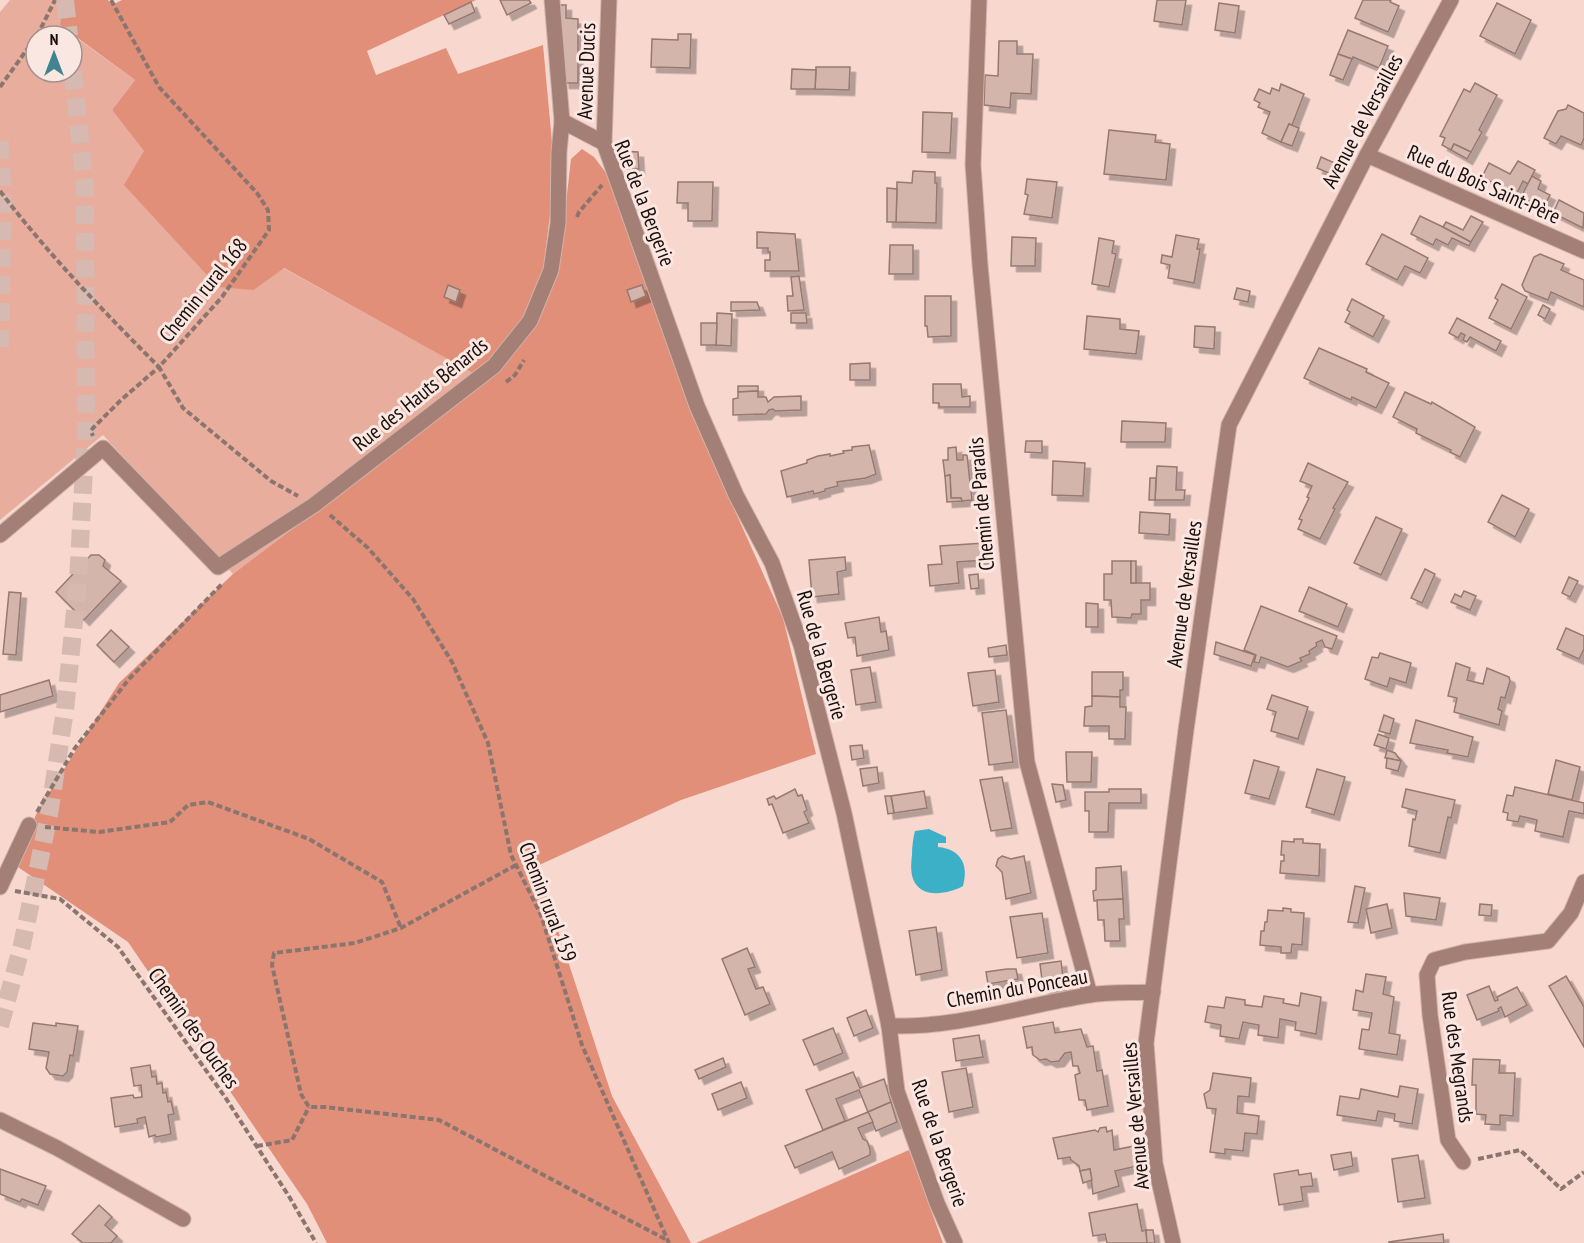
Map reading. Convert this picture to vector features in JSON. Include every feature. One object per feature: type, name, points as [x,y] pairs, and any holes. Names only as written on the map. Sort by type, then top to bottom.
[{"type":"street","name":"Rue des Hauts Bénards","points":[[218,567],[314,506],[494,366],[530,321],[551,270],[558,224],[562,121],[552,0]]},
{"type":"street","name":"Avenue Ducis","points":[[604,143],[609,0]]},
{"type":"street","name":"Chemin de Paradis","points":[[979,0],[977,90],[972,165],[1026,750],[1090,995]]},
{"type":"street","name":"Avenue de Versailles","points":[[1173,1243],[1155,1162],[1146,1043],[1186,730],[1230,425],[1367,155],[1450,0]]},
{"type":"street","name":"Rue de la Bergerie","points":[[562,121],[604,143],[698,406],[736,495],[772,563],[801,645],[844,813],[889,1026],[897,1091],[937,1203],[955,1243]]},
{"type":"street","name":"Rue du Bois Saint-Père","points":[[1367,155],[1584,251]]},
{"type":"street","points":[[0,535],[103,448],[218,567]]},
{"type":"street","points":[[5,889],[29,825]]},
{"type":"street","name":"Rue des Megrands","points":[[1463,1162],[1448,1140],[1426,975],[1434,960],[1465,952],[1548,941],[1571,913],[1584,882]]},
{"type":"street","name":"Chemin du Ponceau","points":[[889,1026],[918,1027],[1090,995],[1153,992]]},
{"type":"street","points":[[0,1120],[183,1219]]},
{"type":"path","points":[[43,24],[55,0]]},
{"type":"path","name":"Chemin rural 168","points":[[111,0],[159,87],[257,193],[268,210],[269,230],[222,297],[159,367],[183,408],[271,481],[314,506]]},
{"type":"path","points":[[0,87],[24,54]]},
{"type":"path","points":[[579,212],[603,184]]},
{"type":"path","points":[[0,191],[23,221],[108,317],[159,367],[121,400],[91,431],[97,443],[103,448]]},
{"type":"path","name":"Chemin rural 159","points":[[314,506],[323,509],[368,548],[413,599],[452,662],[488,743],[511,855],[541,915],[582,1045],[668,1242]]},
{"type":"path","points":[[218,567],[224,582],[129,679],[75,748],[29,825],[99,832],[170,822],[188,805],[208,802],[309,839],[382,882],[401,928]]},
{"type":"path","points":[[309,1107],[301,1094],[272,965],[274,953],[355,943],[401,928],[516,865]]},
{"type":"path","name":"Chemin des Ouches","points":[[5,889],[60,899],[118,946],[225,1097],[316,1243]]},
{"type":"path","points":[[309,1107],[439,1120],[668,1242]]},
{"type":"path","points":[[257,1146],[292,1140],[309,1107]]},
{"type":"path","points":[[1463,1162],[1520,1150],[1561,1189],[1584,1172]]},
{"type":"shaded area","points":[[10,0],[64,0],[60,24],[24,24],[24,84],[84,84],[84,43],[135,80],[112,110],[254,290],[283,268],[474,373],[468,396],[233,574],[103,435],[0,520],[0,12]]},
{"type":"shaded area","points":[[64,0],[108,0],[112,5],[122,0],[476,0],[367,51],[376,75],[446,48],[458,74],[543,45],[555,175],[544,263],[558,274],[571,159],[582,149],[594,157],[610,178],[692,415],[783,618],[816,754],[681,800],[537,866],[612,1096],[691,1243],[327,1243],[307,1204],[128,942],[15,865],[38,810],[119,683],[233,574],[468,396],[473,373],[284,268],[254,290],[218,287],[124,185],[144,151],[112,110],[135,80],[84,43],[84,24],[60,24]]},
{"type":"shaded area","points":[[909,1150],[943,1243],[696,1243]]},
{"type":"water","points":[[929,829],[946,837],[946,843],[938,843],[938,847],[952,851],[961,859],[965,871],[963,886],[951,891],[931,893],[919,888],[915,883],[911,865],[915,831]]},
{"type":"building","points":[[500,0],[529,0],[531,3],[507,15]]},
{"type":"building","points":[[1157,0],[1186,0],[1182,25],[1154,21]]},
{"type":"building","points":[[1363,0],[1391,0],[1390,2],[1399,6],[1388,32],[1355,18]]},
{"type":"building","points":[[471,2],[475,12],[449,24],[444,15]]},
{"type":"building","points":[[1219,3],[1239,6],[1235,33],[1215,30]]},
{"type":"building","points":[[1497,3],[1531,20],[1515,54],[1480,36]]},
{"type":"building","points":[[558,5],[566,5],[566,18],[578,19],[578,83],[564,83]]},
{"type":"building","points":[[1348,30],[1388,46],[1379,68],[1353,57],[1352,59],[1338,54]]},
{"type":"building","points":[[678,34],[691,34],[690,68],[651,67],[652,39],[678,40]]},
{"type":"building","points":[[999,41],[1017,41],[1017,54],[1033,54],[1031,94],[1011,93],[1010,108],[984,105],[985,75],[998,76]]},
{"type":"building","points":[[1338,54],[1352,59],[1343,80],[1330,75]]},
{"type":"building","points":[[816,67],[850,67],[849,90],[815,89]]},
{"type":"building","points":[[792,69],[816,70],[815,89],[791,89]]},
{"type":"building","points":[[1475,83],[1497,95],[1479,130],[1482,132],[1471,152],[1454,144],[1451,150],[1442,145],[1445,138],[1440,136],[1464,89],[1470,92]]},
{"type":"building","points":[[1281,84],[1304,94],[1292,125],[1289,124],[1281,142],[1262,133],[1270,112],[1258,107],[1260,103],[1254,100],[1259,89],[1270,94],[1272,88],[1279,91]]},
{"type":"building","points":[[1568,105],[1584,113],[1584,138],[1581,145],[1561,136],[1556,144],[1544,138],[1558,111],[1566,109]]},
{"type":"building","points":[[923,112],[952,113],[950,153],[922,152]]},
{"type":"building","points":[[1289,124],[1299,128],[1292,146],[1281,142]]},
{"type":"building","points":[[1109,130],[1156,135],[1155,142],[1170,144],[1166,180],[1104,174]]},
{"type":"building","points":[[1454,144],[1471,152],[1467,159],[1451,150]]},
{"type":"building","points":[[622,151],[638,152],[639,169],[624,169]]},
{"type":"building","points":[[1321,157],[1337,164],[1331,174],[1317,168]]},
{"type":"building","points":[[1518,161],[1535,170],[1528,184],[1523,181],[1516,195],[1482,177],[1489,163],[1510,174]]},
{"type":"building","points":[[913,171],[935,172],[936,223],[896,222],[897,182],[912,183]]},
{"type":"building","points":[[1532,176],[1541,181],[1538,189],[1550,195],[1543,208],[1521,197]]},
{"type":"building","points":[[1027,179],[1057,182],[1052,218],[1024,214],[1028,195],[1025,194]]},
{"type":"building","points":[[678,182],[713,182],[712,221],[688,221],[688,203],[677,203]]},
{"type":"building","points":[[887,188],[897,189],[896,222],[887,222]]},
{"type":"building","points":[[1559,200],[1584,213],[1583,228],[1553,213]]},
{"type":"building","points":[[1420,216],[1471,242],[1469,246],[1452,238],[1448,245],[1436,239],[1433,245],[1411,234]]},
{"type":"building","points":[[1471,216],[1483,222],[1471,242],[1443,227],[1446,222],[1463,230]]},
{"type":"building","points":[[757,232],[795,234],[799,271],[765,271],[765,260],[770,260],[770,252],[768,248],[757,248]]},
{"type":"building","points":[[1382,234],[1428,258],[1420,273],[1405,266],[1397,280],[1366,264]]},
{"type":"building","points":[[1176,235],[1199,239],[1197,249],[1200,249],[1194,283],[1168,278],[1170,265],[1161,263],[1162,255],[1172,257]]},
{"type":"building","points":[[1012,237],[1036,238],[1035,266],[1011,266]]},
{"type":"building","points":[[1099,238],[1114,241],[1112,253],[1116,254],[1109,287],[1092,284]]},
{"type":"building","points":[[890,245],[913,245],[913,274],[889,274]]},
{"type":"building","points":[[1540,254],[1564,264],[1561,270],[1584,280],[1584,307],[1551,292],[1548,300],[1525,291],[1522,285],[1534,257]]},
{"type":"building","points":[[799,276],[804,310],[788,311],[787,296],[793,296],[791,277]]},
{"type":"building","points":[[1502,284],[1527,297],[1511,329],[1489,318],[1498,300],[1495,298]]},
{"type":"building","points":[[448,285],[460,290],[456,302],[444,297]]},
{"type":"building","points":[[642,285],[646,296],[631,302],[627,290]]},
{"type":"building","points":[[1237,288],[1250,291],[1248,302],[1234,299]]},
{"type":"building","points":[[925,296],[951,296],[951,336],[928,337],[927,326],[925,326]]},
{"type":"building","points":[[1352,299],[1384,316],[1373,337],[1345,322],[1350,312],[1347,310]]},
{"type":"building","points":[[731,302],[757,302],[760,310],[731,311]]},
{"type":"building","points":[[1543,305],[1550,309],[1545,319],[1538,315]]},
{"type":"building","points":[[717,313],[732,314],[731,346],[716,345]]},
{"type":"building","points":[[791,313],[806,313],[807,323],[791,323]]},
{"type":"building","points":[[1087,316],[1120,319],[1120,329],[1139,331],[1136,354],[1084,349]]},
{"type":"building","points":[[1457,318],[1501,341],[1496,351],[1470,337],[1467,342],[1463,340],[1465,335],[1461,333],[1458,338],[1449,333]]},
{"type":"building","points":[[701,323],[717,323],[716,345],[701,345]]},
{"type":"building","points":[[1195,326],[1215,327],[1214,349],[1194,347]]},
{"type":"building","points":[[1319,348],[1367,369],[1366,372],[1389,383],[1376,408],[1352,397],[1351,400],[1304,378]]},
{"type":"building","points":[[870,363],[870,380],[850,380],[850,364]]},
{"type":"building","points":[[933,384],[961,384],[962,397],[970,396],[970,407],[939,407],[939,403],[933,403]]},
{"type":"building","points":[[738,386],[758,386],[758,391],[738,392]]},
{"type":"building","points":[[758,391],[758,397],[766,397],[768,402],[774,397],[801,396],[801,410],[775,411],[773,409],[766,414],[733,415],[733,399],[738,398],[738,392]]},
{"type":"building","points":[[1405,392],[1431,404],[1432,402],[1475,427],[1460,457],[1450,452],[1451,450],[1416,433],[1417,429],[1393,417]]},
{"type":"building","points":[[1122,421],[1166,423],[1165,442],[1121,442]]},
{"type":"building","points":[[1026,441],[1042,441],[1042,453],[1025,452]]},
{"type":"building","points":[[869,445],[876,474],[866,478],[837,482],[838,486],[814,494],[813,491],[787,497],[781,471],[807,463],[807,460],[818,456],[844,453],[843,451],[852,450],[852,447]]},
{"type":"building","points":[[956,447],[957,460],[963,460],[963,455],[967,455],[972,500],[962,501],[961,498],[951,498],[950,475],[945,476],[943,460],[948,460],[948,448]]},
{"type":"building","points":[[1053,461],[1085,463],[1083,496],[1052,495]]},
{"type":"building","points":[[1308,463],[1348,482],[1333,508],[1335,509],[1320,539],[1298,529],[1302,520],[1299,519],[1312,486],[1300,481]]},
{"type":"building","points":[[1157,466],[1177,467],[1176,490],[1185,490],[1184,500],[1155,500]]},
{"type":"building","points":[[950,475],[951,498],[961,498],[962,501],[947,502],[945,476]]},
{"type":"building","points":[[1150,478],[1156,478],[1155,500],[1149,500]]},
{"type":"building","points":[[1502,495],[1529,509],[1515,537],[1488,522]]},
{"type":"building","points":[[1140,512],[1170,514],[1169,535],[1139,533]]},
{"type":"building","points":[[1376,517],[1402,529],[1381,575],[1354,563]]},
{"type":"building","points":[[984,543],[986,560],[957,562],[959,583],[930,586],[928,565],[942,564],[940,546]]},
{"type":"building","points":[[91,555],[99,555],[105,560],[103,566],[121,581],[84,620],[56,592]]},
{"type":"building","points":[[845,557],[846,570],[837,572],[839,594],[812,597],[809,560]]},
{"type":"building","points":[[1112,561],[1131,561],[1131,583],[1150,583],[1150,600],[1141,600],[1141,614],[1132,614],[1131,618],[1112,617],[1111,600],[1104,600],[1104,574],[1112,574]]},
{"type":"building","points":[[1131,561],[1136,561],[1136,583],[1131,583]]},
{"type":"building","points":[[1425,569],[1435,574],[1422,603],[1411,598]]},
{"type":"building","points":[[978,574],[979,588],[971,589],[969,575]]},
{"type":"building","points":[[1569,577],[1578,581],[1570,597],[1562,593]]},
{"type":"building","points":[[1309,587],[1347,604],[1338,627],[1299,611]]},
{"type":"building","points":[[1464,591],[1476,596],[1470,610],[1451,602],[1455,594],[1461,597]]},
{"type":"building","points":[[9,592],[21,593],[16,655],[3,654]]},
{"type":"building","points":[[1086,603],[1098,604],[1098,627],[1086,627]]},
{"type":"building","points":[[1261,606],[1337,636],[1332,649],[1325,647],[1322,640],[1309,651],[1310,654],[1300,658],[1302,661],[1288,667],[1261,657],[1259,663],[1254,662],[1256,655],[1244,650]]},
{"type":"building","points":[[879,617],[881,632],[886,631],[889,650],[857,656],[855,637],[848,638],[845,623]]},
{"type":"building","points":[[1566,628],[1584,636],[1584,649],[1579,659],[1557,649]]},
{"type":"building","points":[[111,630],[129,647],[114,662],[97,645]]},
{"type":"building","points":[[1216,642],[1255,655],[1251,666],[1214,654]]},
{"type":"building","points":[[1006,645],[1007,655],[989,657],[988,648]]},
{"type":"building","points":[[1380,653],[1411,663],[1406,683],[1390,678],[1387,687],[1365,679],[1372,657],[1378,658]]},
{"type":"building","points":[[1456,663],[1470,668],[1467,680],[1483,684],[1487,668],[1509,677],[1505,698],[1501,697],[1498,709],[1502,711],[1499,725],[1454,712],[1457,698],[1448,696]]},
{"type":"building","points":[[870,667],[876,702],[856,705],[851,670]]},
{"type":"building","points":[[995,670],[999,702],[973,706],[968,673]]},
{"type":"building","points":[[1092,672],[1123,672],[1123,690],[1120,690],[1120,697],[1092,696]]},
{"type":"building","points":[[49,680],[53,696],[0,712],[0,695]]},
{"type":"building","points":[[1272,695],[1308,707],[1298,739],[1271,731],[1276,712],[1267,709]]},
{"type":"building","points":[[1092,696],[1120,697],[1120,707],[1126,707],[1125,739],[1109,739],[1109,726],[1084,726],[1085,707],[1092,706]]},
{"type":"building","points":[[1006,710],[1013,762],[989,765],[982,713]]},
{"type":"building","points":[[1384,715],[1394,719],[1390,734],[1379,731]]},
{"type":"building","points":[[1416,720],[1473,737],[1468,757],[1447,753],[1448,750],[1410,743]]},
{"type":"building","points":[[1378,734],[1389,738],[1386,749],[1374,745]]},
{"type":"building","points":[[862,745],[864,758],[852,760],[850,746]]},
{"type":"building","points":[[1387,750],[1395,753],[1401,761],[1385,758]]},
{"type":"building","points":[[1066,752],[1092,752],[1091,782],[1067,782]]},
{"type":"building","points":[[1387,758],[1401,761],[1398,771],[1386,768]]},
{"type":"building","points":[[1254,760],[1279,767],[1269,799],[1245,793]]},
{"type":"building","points":[[1556,760],[1580,767],[1572,800],[1548,794]]},
{"type":"building","points":[[877,767],[879,783],[863,786],[860,769]]},
{"type":"building","points":[[1317,769],[1345,777],[1334,815],[1306,807]]},
{"type":"building","points":[[1002,777],[1012,828],[991,831],[980,780]]},
{"type":"building","points":[[1052,784],[1063,785],[1066,800],[1056,802]]},
{"type":"building","points":[[1515,787],[1584,803],[1584,814],[1569,811],[1563,837],[1535,831],[1537,820],[1520,816],[1518,822],[1507,820],[1508,813],[1503,812],[1507,795],[1513,796]]},
{"type":"building","points":[[795,789],[798,796],[802,795],[807,810],[804,812],[809,823],[783,833],[772,804],[769,805],[767,799],[774,796],[776,799]]},
{"type":"building","points":[[1109,789],[1141,789],[1141,803],[1109,803],[1108,832],[1089,832],[1089,811],[1085,811],[1085,792],[1109,792]]},
{"type":"building","points":[[1406,789],[1455,800],[1451,818],[1448,817],[1440,853],[1409,846],[1413,819],[1415,820],[1417,811],[1402,807]]},
{"type":"building","points":[[924,791],[927,808],[894,813],[891,796]]},
{"type":"building","points":[[885,796],[891,796],[894,813],[888,814]]},
{"type":"building","points":[[1294,839],[1303,839],[1303,843],[1320,844],[1319,876],[1280,873],[1281,861],[1284,861],[1284,855],[1281,855],[1282,841],[1294,842]]},
{"type":"building","points":[[1002,856],[1011,859],[1024,856],[1031,893],[1006,899],[1002,872],[996,866],[998,859]]},
{"type":"building","points":[[1121,866],[1123,899],[1094,901],[1096,868]]},
{"type":"building","points":[[1355,886],[1365,888],[1358,923],[1348,922]]},
{"type":"building","points":[[1404,893],[1440,898],[1436,920],[1406,916]]},
{"type":"building","points":[[1123,899],[1124,919],[1119,919],[1120,941],[1105,941],[1104,920],[1098,920],[1097,900]]},
{"type":"building","points":[[1387,904],[1392,928],[1371,933],[1366,909]]},
{"type":"building","points":[[1480,904],[1492,905],[1491,916],[1479,915]]},
{"type":"building","points":[[1283,908],[1291,909],[1291,912],[1304,913],[1302,945],[1292,944],[1291,953],[1281,953],[1281,947],[1260,945],[1261,931],[1264,931],[1265,922],[1267,922],[1268,910],[1283,911]]},
{"type":"building","points":[[1042,913],[1048,953],[1017,958],[1010,917]]},
{"type":"building","points":[[936,927],[942,970],[916,975],[909,931]]},
{"type":"building","points":[[747,948],[755,967],[748,969],[756,989],[763,987],[770,1004],[745,1015],[722,959]]},
{"type":"building","points":[[1061,961],[1064,985],[1043,988],[1040,964]]},
{"type":"building","points":[[1016,969],[1018,979],[988,984],[986,972]]},
{"type":"building","points":[[1366,974],[1386,977],[1383,994],[1394,997],[1389,1033],[1400,1035],[1397,1055],[1359,1049],[1362,1029],[1369,1030],[1372,1013],[1353,1010],[1356,990],[1363,992]]},
{"type":"building","points":[[1566,976],[1584,1007],[1584,1047],[1549,986]]},
{"type":"building","points":[[1489,986],[1495,1001],[1498,1000],[1497,997],[1517,987],[1527,1005],[1505,1017],[1501,1007],[1499,1011],[1477,1020],[1467,995]]},
{"type":"building","points":[[1301,993],[1321,997],[1316,1034],[1295,1030],[1296,1022],[1280,1019],[1278,1038],[1258,1035],[1259,1025],[1243,1022],[1239,1039],[1220,1036],[1221,1025],[1205,1022],[1208,1006],[1224,1008],[1226,997],[1245,1000],[1245,1005],[1262,1007],[1264,996],[1284,999],[1283,1003],[1299,1006]]},
{"type":"building","points":[[866,1010],[873,1028],[854,1036],[847,1018]]},
{"type":"building","points":[[1053,1022],[1055,1033],[1081,1029],[1087,1047],[1093,1046],[1097,1071],[1102,1070],[1108,1106],[1087,1110],[1085,1100],[1079,1100],[1075,1075],[1080,1073],[1078,1066],[1073,1066],[1071,1052],[1065,1053],[1059,1061],[1051,1062],[1046,1059],[1040,1060],[1033,1055],[1032,1047],[1027,1048],[1023,1027]]},
{"type":"building","points":[[33,1023],[78,1026],[73,1056],[70,1055],[67,1072],[63,1076],[50,1074],[46,1068],[49,1052],[29,1049]]},
{"type":"building","points":[[833,1028],[843,1053],[814,1065],[803,1040]]},
{"type":"building","points":[[979,1035],[983,1057],[956,1061],[953,1039]]},
{"type":"building","points":[[723,1058],[726,1067],[699,1079],[695,1070]]},
{"type":"building","points":[[1473,1059],[1500,1060],[1499,1073],[1515,1073],[1513,1116],[1500,1115],[1500,1125],[1485,1124],[1486,1115],[1476,1114],[1476,1085],[1472,1085]]},
{"type":"building","points":[[150,1065],[152,1077],[156,1076],[157,1084],[162,1083],[163,1093],[166,1092],[168,1102],[171,1101],[174,1114],[168,1115],[171,1134],[156,1137],[155,1135],[149,1137],[145,1117],[137,1119],[138,1123],[115,1127],[111,1098],[133,1095],[134,1098],[142,1097],[141,1085],[134,1086],[131,1068]]},
{"type":"building","points":[[966,1068],[973,1107],[949,1112],[942,1072]]},
{"type":"building","points":[[853,1072],[860,1088],[884,1079],[891,1102],[868,1112],[859,1090],[836,1099],[845,1121],[823,1130],[806,1090]]},
{"type":"building","points":[[1213,1073],[1251,1078],[1249,1097],[1238,1096],[1237,1113],[1259,1116],[1257,1134],[1245,1133],[1243,1151],[1225,1149],[1225,1154],[1210,1152],[1216,1109],[1207,1108],[1204,1094],[1210,1090]]},
{"type":"building","points":[[741,1082],[747,1098],[718,1110],[712,1094]]},
{"type":"building","points":[[1400,1086],[1418,1089],[1412,1124],[1394,1121],[1395,1114],[1378,1111],[1376,1121],[1337,1115],[1340,1096],[1359,1099],[1361,1089],[1398,1097]]},
{"type":"building","points":[[891,1102],[897,1122],[876,1131],[868,1112]]},
{"type":"building","points":[[868,1112],[873,1122],[858,1128],[863,1139],[867,1141],[870,1155],[839,1169],[832,1152],[795,1168],[785,1146]]},
{"type":"building","points":[[1106,1127],[1107,1132],[1112,1130],[1114,1150],[1134,1146],[1137,1166],[1115,1171],[1119,1186],[1093,1194],[1090,1169],[1080,1171],[1079,1166],[1070,1157],[1058,1159],[1053,1138],[1095,1130],[1098,1132],[1100,1128]]},
{"type":"building","points":[[1351,1152],[1353,1166],[1334,1170],[1331,1155]]},
{"type":"building","points":[[1418,1155],[1425,1198],[1398,1202],[1392,1159]]},
{"type":"building","points":[[0,1169],[46,1186],[38,1205],[22,1199],[20,1202],[0,1194]]},
{"type":"building","points":[[1090,1169],[1092,1180],[1083,1183],[1080,1171]]},
{"type":"building","points":[[1298,1170],[1299,1175],[1311,1173],[1313,1186],[1301,1187],[1303,1201],[1279,1205],[1274,1174]]},
{"type":"building","points":[[1137,1204],[1142,1231],[1146,1230],[1147,1243],[1107,1243],[1105,1234],[1093,1236],[1089,1213]]},
{"type":"building","points":[[99,1205],[112,1217],[105,1225],[117,1236],[111,1243],[83,1243],[72,1234]]},
{"type":"building","points":[[1146,1230],[1153,1230],[1155,1243],[1147,1243]]},
{"type":"building","points":[[1443,1234],[1444,1243],[1389,1243],[1389,1242]]},
{"type":"tunnel","points":[[65,0],[68,24]]},
{"type":"tunnel","points":[[0,1026],[22,945],[49,815],[65,710],[78,582],[86,431],[85,188],[74,84]]},
{"type":"tunnel","points":[[0,141],[3,194],[0,347]]}]
